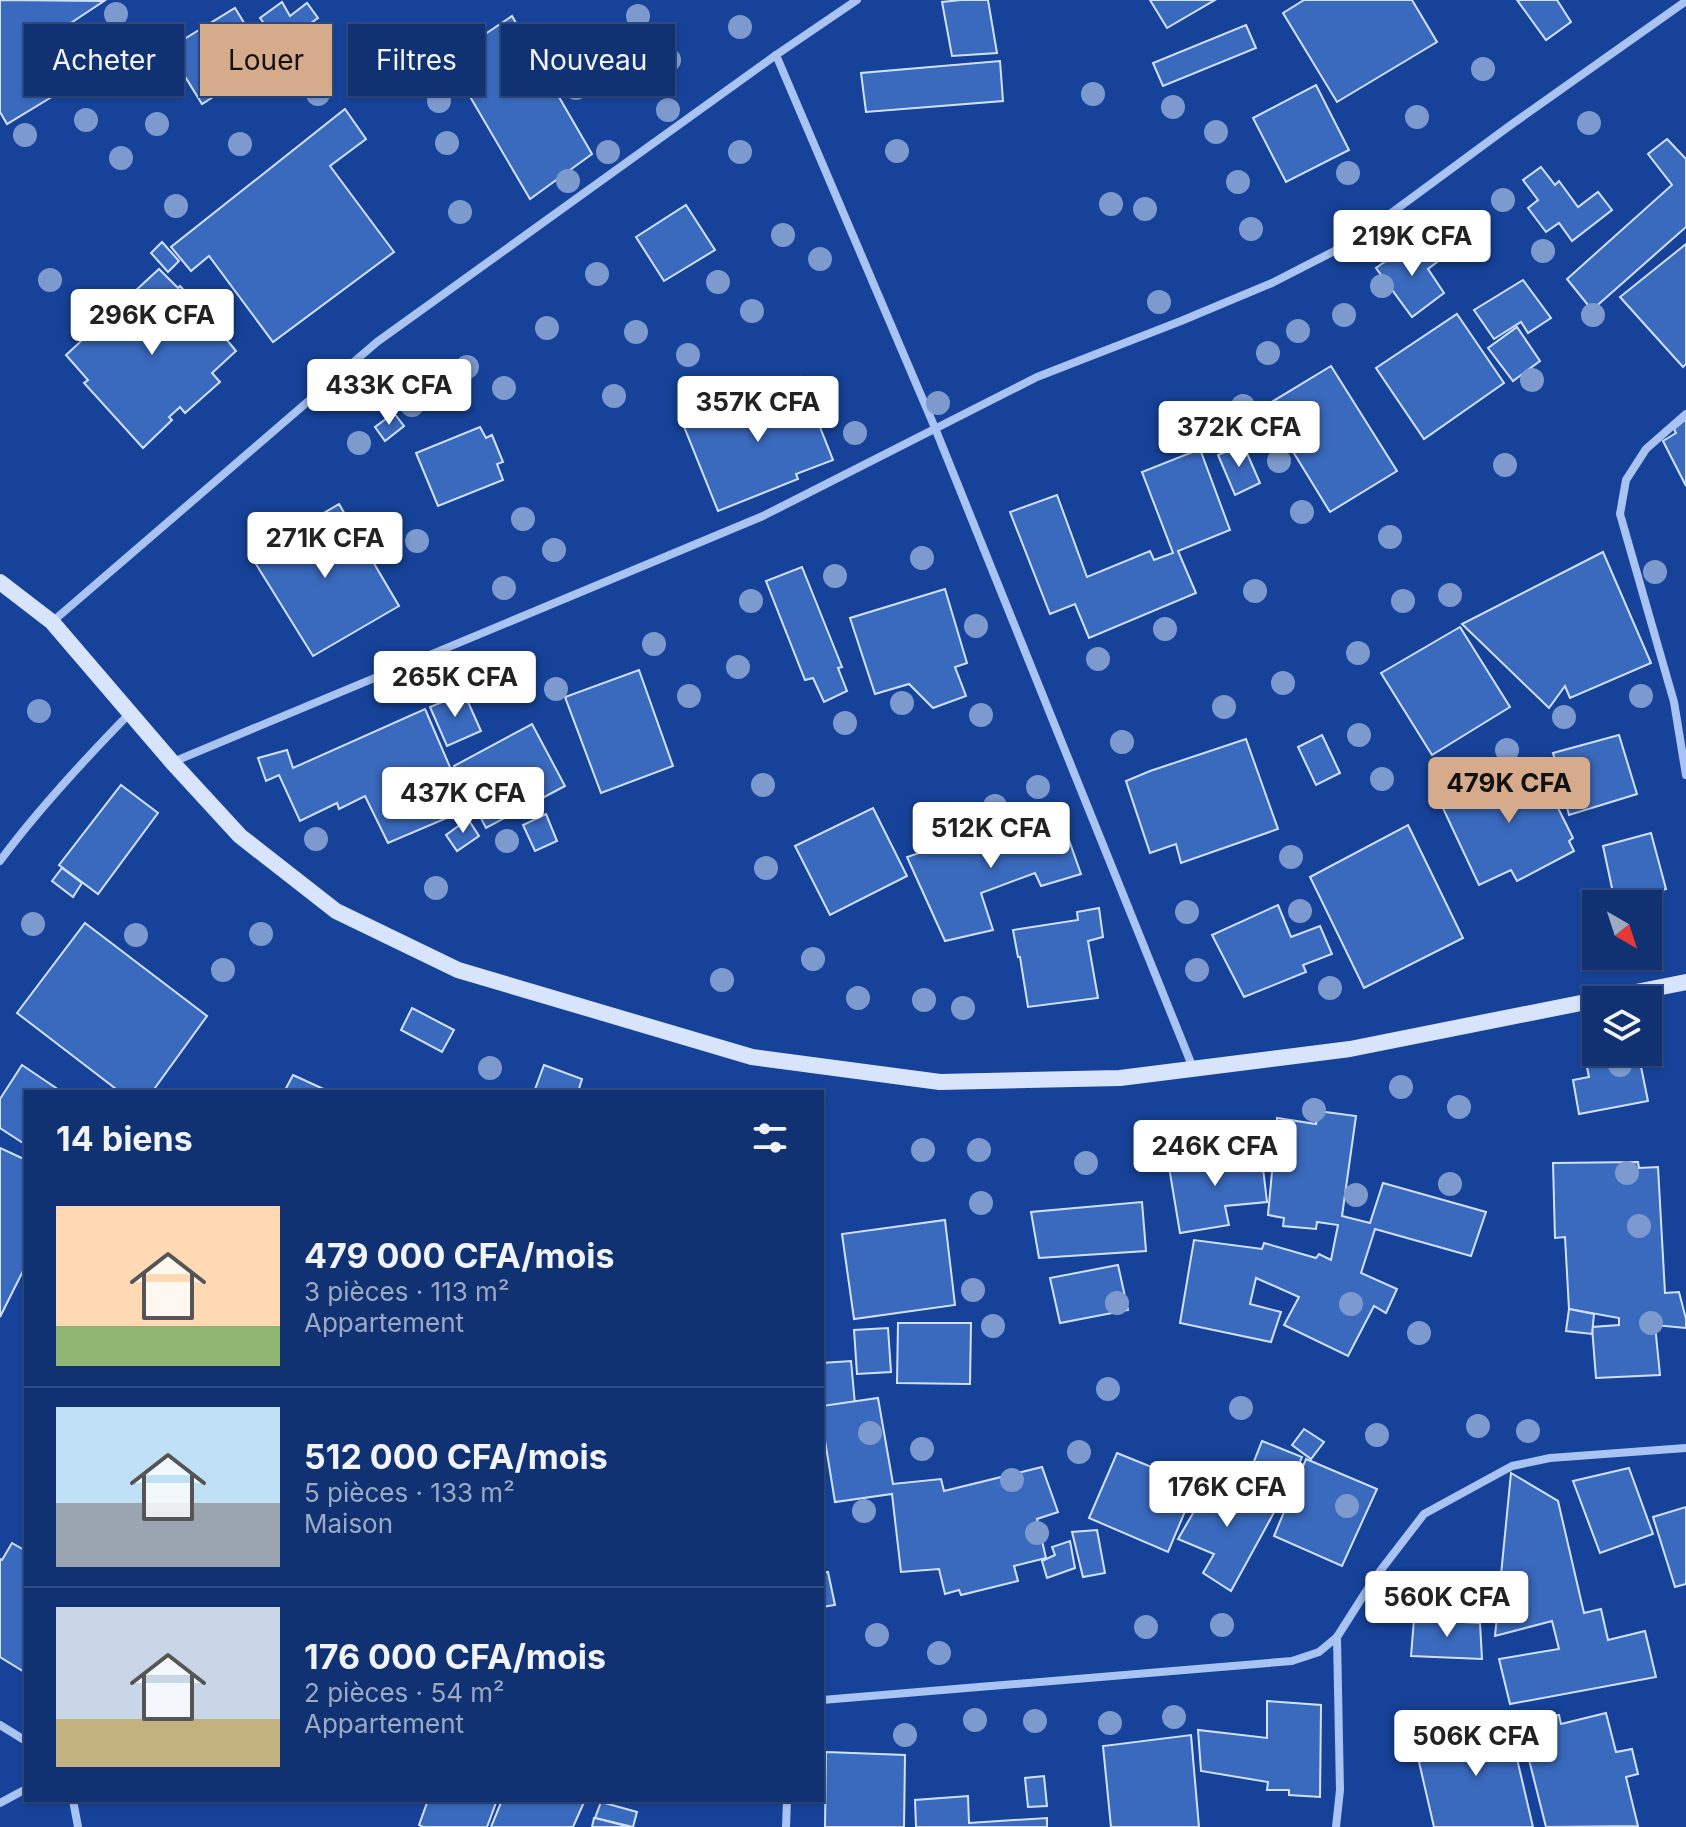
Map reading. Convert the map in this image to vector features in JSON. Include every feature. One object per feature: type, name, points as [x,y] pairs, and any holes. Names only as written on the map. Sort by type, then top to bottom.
[{"type":"street","points":[[52,622],[377,342],[857,0]]},
{"type":"street","points":[[172,762],[763,516],[1037,377],[1272,283],[1352,242],[1686,1]]},
{"type":"street","points":[[776,55],[935,428],[1193,1068]]},
{"type":"street","points":[[1686,414],[1646,449],[1626,480],[1620,514],[1674,702],[1686,775]]},
{"type":"street","points":[[0,582],[52,622],[240,836],[336,911],[458,970],[752,1057],[940,1082],[1120,1078],[1350,1049],[1686,982]]},
{"type":"street","points":[[0,861],[85,759],[131,712]]},
{"type":"street","points":[[824,1700],[1292,1661],[1319,1652],[1337,1637],[1374,1579],[1424,1514],[1512,1466],[1550,1458],[1686,1448]]},
{"type":"street","points":[[1336,1827],[1340,1790],[1337,1637]]},
{"type":"street","points":[[0,1725],[24,1740]]},
{"type":"street","points":[[0,1803],[24,1790]]},
{"type":"street","points":[[73,1802],[78,1827]]},
{"type":"street","points":[[786,1827],[787,1802]]},
{"type":"building","points":[[0,0],[104,1],[69,24],[24,24],[24,96],[53,96],[7,124],[0,112]]},
{"type":"building","points":[[988,0],[997,53],[952,56],[942,2]]},
{"type":"building","points":[[1150,0],[1215,0],[1167,28]]},
{"type":"building","points":[[1304,0],[1412,0],[1437,42],[1337,102],[1283,13]]},
{"type":"building","points":[[1517,0],[1557,0],[1571,22],[1546,40]]},
{"type":"building","points":[[282,2],[290,16],[307,3],[318,18],[310,24],[264,24],[260,18]]},
{"type":"building","points":[[235,8],[245,24],[209,24]]},
{"type":"building","points":[[512,16],[517,24],[501,24],[501,96],[558,96],[592,154],[530,199],[470,96],[485,96],[485,34]]},
{"type":"building","points":[[1246,25],[1256,48],[1163,86],[1153,63]]},
{"type":"building","points":[[200,29],[200,96],[215,96],[202,104],[184,75],[184,39]]},
{"type":"building","points":[[1000,61],[1003,101],[866,112],[861,73]]},
{"type":"building","points":[[1316,85],[1349,150],[1286,182],[1253,118]]},
{"type":"building","points":[[345,109],[366,139],[330,166],[394,252],[273,342],[209,256],[191,271],[171,247]]},
{"type":"building","points":[[1667,139],[1686,159],[1686,227],[1592,310],[1567,279],[1672,185],[1648,154]]},
{"type":"building","points":[[1541,167],[1555,185],[1559,181],[1578,207],[1598,192],[1612,210],[1572,241],[1559,223],[1546,232],[1528,208],[1538,200],[1523,180]]},
{"type":"building","points":[[686,205],[715,250],[664,281],[636,237]]},
{"type":"building","points":[[1420,241],[1437,262],[1428,269],[1444,293],[1412,317],[1376,268],[1408,245],[1410,248]]},
{"type":"building","points":[[162,242],[179,261],[168,272],[151,253]]},
{"type":"building","points":[[1686,244],[1686,364],[1683,367],[1620,297]]},
{"type":"building","points":[[159,269],[178,288],[180,286],[223,332],[236,351],[212,373],[220,382],[185,413],[180,407],[169,417],[172,420],[143,448],[84,383],[88,380],[66,355]]},
{"type":"building","points":[[1523,280],[1551,318],[1528,333],[1521,322],[1494,339],[1474,310]]},
{"type":"building","points":[[1457,314],[1504,383],[1424,439],[1376,368]]},
{"type":"building","points":[[1517,327],[1540,361],[1513,381],[1488,348]]},
{"type":"building","points":[[1331,366],[1397,471],[1330,512],[1265,406]]},
{"type":"building","points":[[800,377],[833,460],[796,474],[798,479],[718,511],[683,424]]},
{"type":"building","points":[[394,413],[404,426],[385,441],[375,427]]},
{"type":"building","points":[[1686,419],[1686,486],[1663,441],[1676,433],[1674,429]]},
{"type":"building","points":[[480,427],[486,438],[492,435],[503,462],[497,464],[503,480],[438,506],[416,453]]},
{"type":"building","points":[[1243,444],[1260,483],[1235,495],[1218,455]]},
{"type":"building","points":[[1200,449],[1230,530],[1178,551],[1196,593],[1089,638],[1075,604],[1050,614],[1010,512],[1057,495],[1087,577],[1150,551],[1154,560],[1173,553],[1142,472]]},
{"type":"building","points":[[339,504],[399,606],[313,656],[251,556]]},
{"type":"building","points":[[1603,552],[1651,663],[1570,698],[1565,686],[1549,708],[1462,624]]},
{"type":"building","points":[[802,567],[842,667],[838,668],[847,691],[824,702],[813,678],[805,680],[766,581]]},
{"type":"building","points":[[945,589],[967,663],[955,667],[966,696],[933,708],[909,684],[875,694],[850,618]]},
{"type":"building","points":[[1460,627],[1510,707],[1432,755],[1381,673]]},
{"type":"building","points":[[639,670],[673,766],[601,793],[565,697]]},
{"type":"building","points":[[464,693],[481,731],[447,746],[430,707]]},
{"type":"building","points":[[425,709],[468,809],[388,843],[365,796],[339,809],[337,803],[300,821],[279,775],[266,781],[258,758],[287,750],[293,768]]},
{"type":"building","points":[[532,724],[565,786],[486,828],[454,766]]},
{"type":"building","points":[[1322,735],[1340,773],[1316,785],[1298,747]]},
{"type":"building","points":[[1619,735],[1637,794],[1569,815],[1553,753]]},
{"type":"building","points":[[1246,739],[1278,829],[1181,863],[1176,844],[1150,853],[1126,781]]},
{"type":"building","points":[[1533,758],[1573,838],[1569,841],[1574,851],[1517,881],[1511,870],[1479,885],[1441,804]]},
{"type":"building","points":[[121,785],[158,813],[98,894],[59,865]]},
{"type":"building","points":[[873,808],[907,876],[830,915],[795,846]]},
{"type":"building","points":[[1058,809],[1081,874],[1041,886],[1035,873],[981,893],[993,930],[945,941],[907,857]]},
{"type":"building","points":[[546,814],[557,841],[535,851],[523,825]]},
{"type":"building","points":[[468,819],[479,836],[457,851],[446,835]]},
{"type":"building","points":[[1408,825],[1463,938],[1364,988],[1310,877]]},
{"type":"building","points":[[1651,833],[1666,889],[1612,890],[1603,846]]},
{"type":"building","points":[[62,868],[82,883],[73,897],[52,881]]},
{"type":"building","points":[[1278,905],[1291,937],[1320,926],[1332,954],[1303,965],[1306,972],[1244,997],[1212,935]]},
{"type":"building","points":[[1099,908],[1103,937],[1088,941],[1098,998],[1028,1007],[1013,930],[1078,920],[1077,912]]},
{"type":"building","points":[[85,923],[207,1016],[153,1090],[117,1090],[17,1013]]},
{"type":"building","points":[[412,1008],[454,1030],[442,1052],[401,1030]]},
{"type":"building","points":[[22,1065],[59,1090],[24,1090],[24,1144],[0,1128],[0,1099]]},
{"type":"building","points":[[544,1065],[582,1079],[579,1090],[535,1090]]},
{"type":"building","points":[[1587,1066],[1641,1066],[1648,1101],[1579,1114],[1573,1080],[1589,1077]]},
{"type":"building","points":[[293,1075],[326,1090],[285,1090]]},
{"type":"building","points":[[1318,1111],[1356,1116],[1342,1216],[1370,1223],[1383,1183],[1486,1212],[1471,1256],[1375,1229],[1361,1273],[1397,1289],[1386,1313],[1374,1306],[1348,1356],[1284,1325],[1299,1297],[1256,1278],[1250,1304],[1281,1312],[1271,1342],[1180,1323],[1194,1240],[1262,1249],[1264,1243],[1316,1258],[1319,1254],[1331,1260],[1338,1225],[1317,1222],[1316,1229],[1283,1226],[1284,1218],[1268,1215],[1277,1118],[1316,1124]]},
{"type":"building","points":[[0,1148],[24,1159],[24,1269],[0,1317]]},
{"type":"building","points":[[1261,1151],[1267,1202],[1225,1206],[1229,1225],[1180,1233],[1168,1161]]},
{"type":"building","points":[[1638,1162],[1639,1168],[1658,1167],[1665,1293],[1679,1292],[1686,1328],[1655,1325],[1660,1375],[1596,1378],[1592,1327],[1619,1325],[1619,1318],[1569,1309],[1565,1237],[1555,1238],[1553,1163]]},
{"type":"building","points":[[1142,1202],[1146,1251],[1039,1258],[1031,1212]]},
{"type":"building","points":[[945,1220],[955,1305],[854,1319],[842,1234]]},
{"type":"building","points":[[1118,1265],[1128,1310],[1060,1323],[1050,1278]]},
{"type":"building","points":[[1569,1309],[1594,1314],[1592,1334],[1566,1331]]},
{"type":"building","points":[[898,1323],[971,1323],[970,1384],[897,1383]]},
{"type":"building","points":[[888,1328],[891,1372],[857,1374],[854,1330]]},
{"type":"building","points":[[851,1361],[857,1426],[824,1428],[824,1363]]},
{"type":"building","points":[[878,1398],[893,1484],[941,1479],[944,1491],[1042,1467],[1058,1512],[1037,1519],[1046,1558],[1014,1566],[1018,1581],[961,1595],[959,1590],[945,1594],[939,1569],[901,1572],[892,1494],[835,1502],[824,1434],[824,1406]]},
{"type":"building","points":[[1304,1429],[1324,1442],[1311,1459],[1292,1445]]},
{"type":"building","points":[[1262,1441],[1302,1457],[1291,1484],[1251,1469]]},
{"type":"building","points":[[1117,1453],[1196,1485],[1168,1552],[1089,1518]]},
{"type":"building","points":[[1306,1459],[1377,1489],[1342,1566],[1274,1536]]},
{"type":"building","points":[[1629,1468],[1653,1534],[1600,1553],[1573,1481]]},
{"type":"building","points":[[1511,1473],[1558,1501],[1584,1613],[1601,1609],[1608,1640],[1645,1631],[1656,1677],[1510,1704],[1499,1659],[1559,1649],[1552,1621],[1495,1636]]},
{"type":"building","points":[[1214,1477],[1277,1507],[1231,1591],[1203,1573],[1214,1554],[1178,1539]]},
{"type":"building","points":[[1686,1507],[1686,1584],[1675,1587],[1653,1517]]},
{"type":"building","points":[[1097,1530],[1105,1573],[1083,1577],[1072,1532]]},
{"type":"building","points":[[1070,1541],[1075,1568],[1047,1578],[1042,1561],[1055,1555],[1052,1547]]},
{"type":"building","points":[[12,1543],[24,1550],[24,1672],[0,1657],[2,1560]]},
{"type":"building","points":[[828,1572],[835,1605],[824,1607],[824,1573]]},
{"type":"building","points":[[1414,1619],[1480,1623],[1482,1659],[1411,1656]]},
{"type":"building","points":[[1267,1701],[1321,1705],[1320,1797],[1289,1795],[1289,1790],[1267,1790],[1268,1782],[1201,1771],[1198,1730],[1267,1738]]},
{"type":"building","points":[[1606,1713],[1616,1752],[1632,1749],[1638,1774],[1626,1777],[1638,1826],[1546,1827],[1520,1724],[1559,1715],[1561,1724]]},
{"type":"building","points":[[1507,1716],[1533,1827],[1434,1827],[1419,1762],[1433,1757],[1428,1735]]},
{"type":"building","points":[[1191,1735],[1199,1827],[1111,1827],[1103,1746]]},
{"type":"building","points":[[826,1752],[905,1755],[904,1827],[825,1827]]},
{"type":"building","points":[[1044,1776],[1047,1806],[1028,1807],[1025,1778]]},
{"type":"building","points":[[968,1796],[969,1823],[1047,1818],[1047,1827],[916,1827],[915,1800]]},
{"type":"building","points":[[427,1802],[496,1802],[487,1827],[419,1825]]},
{"type":"building","points":[[501,1802],[584,1802],[573,1827],[491,1827]]},
{"type":"building","points":[[601,1802],[637,1812],[633,1827],[595,1818]]},
{"type":"building","points":[[595,1818],[630,1827],[592,1827]]}]
